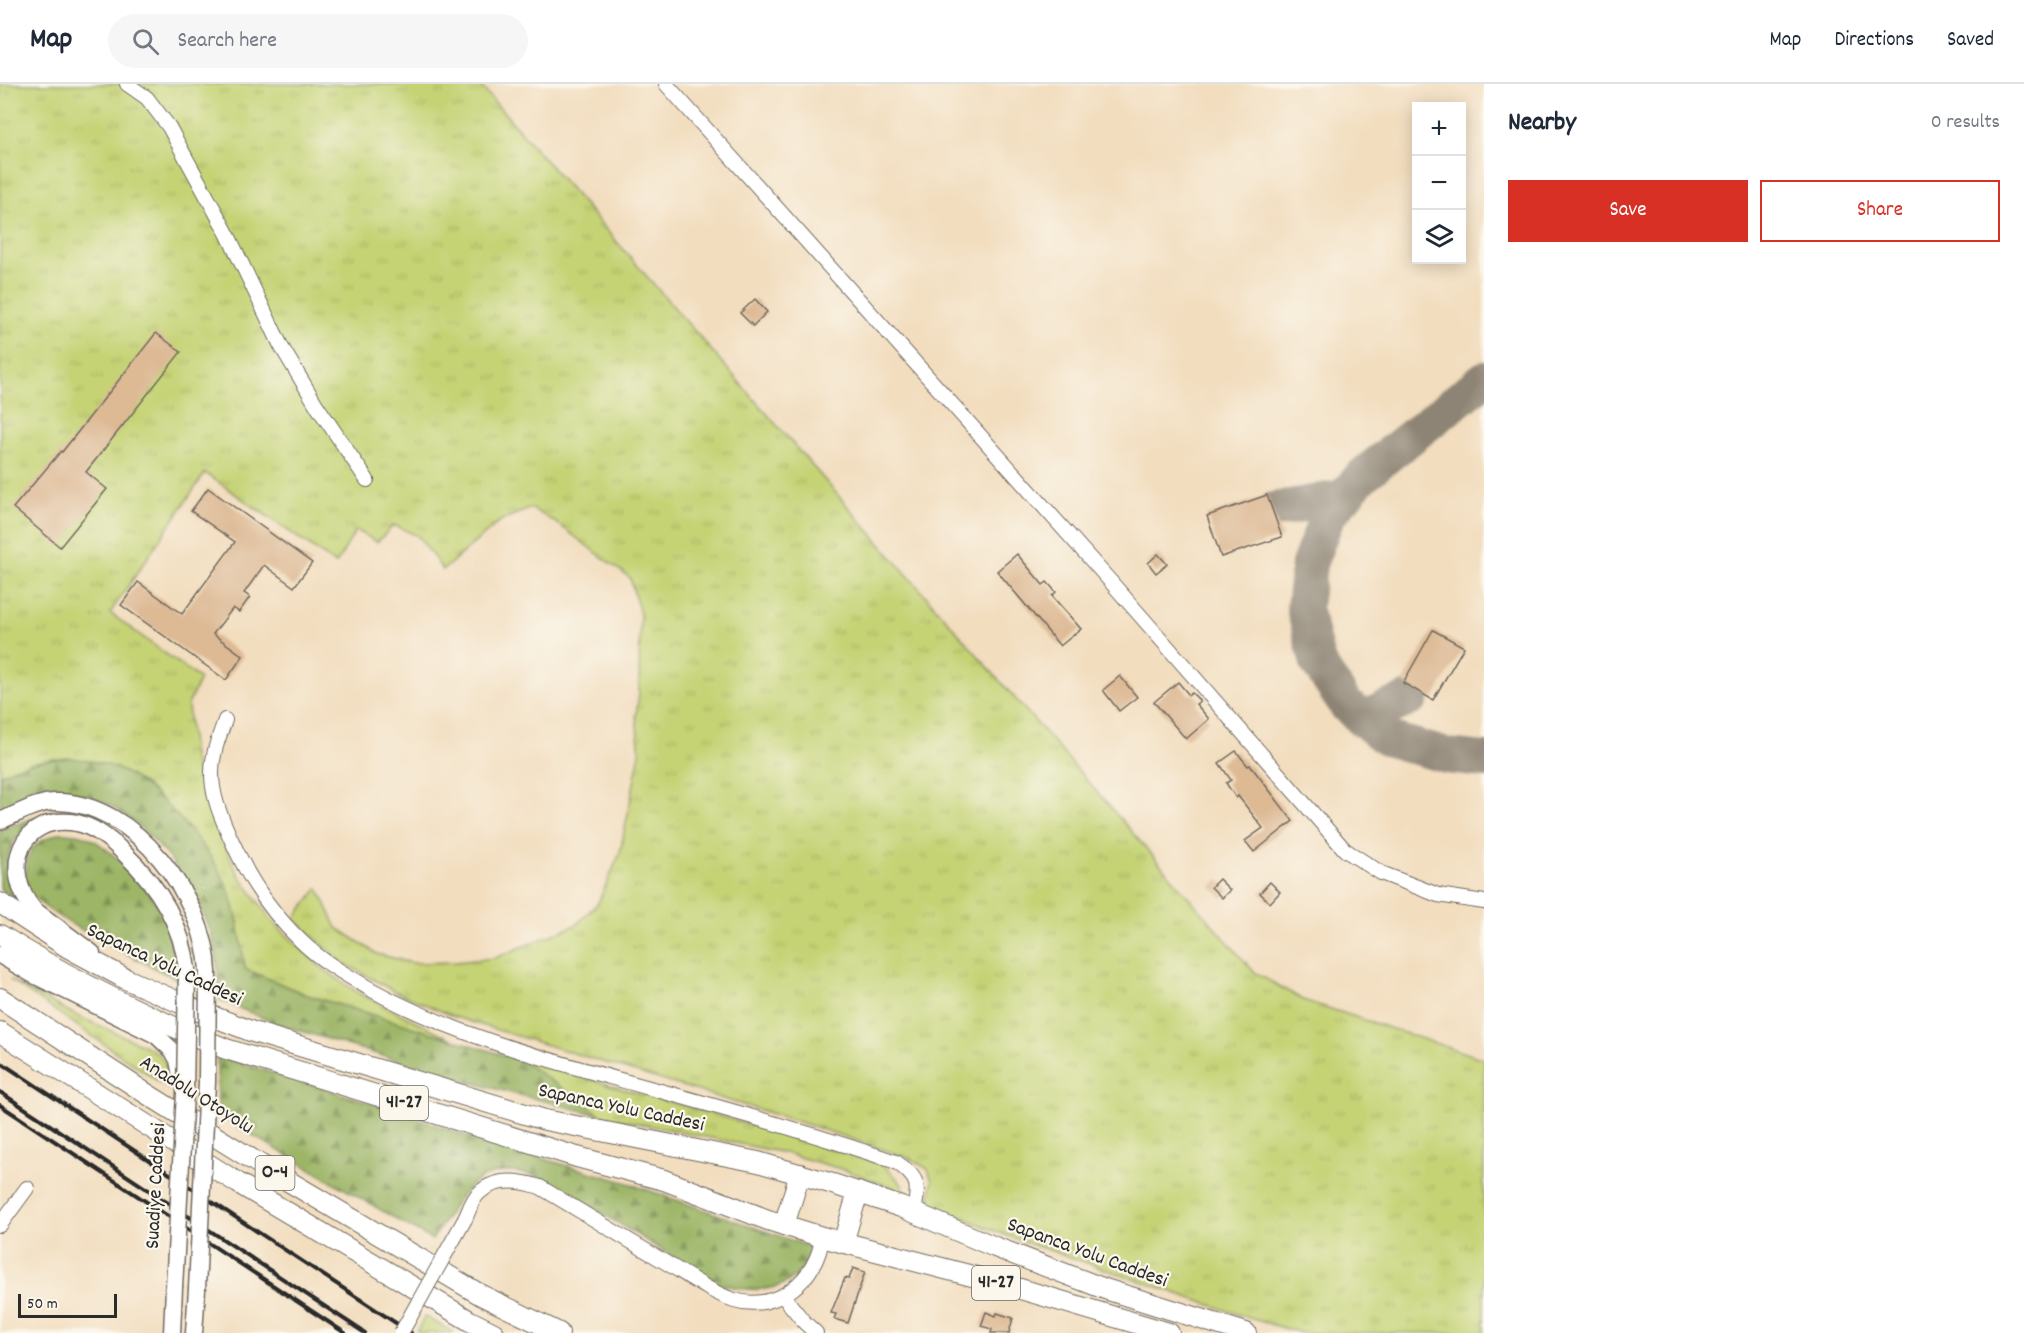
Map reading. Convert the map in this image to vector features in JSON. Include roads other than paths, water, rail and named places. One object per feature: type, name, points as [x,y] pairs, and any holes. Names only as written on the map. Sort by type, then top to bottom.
[{"type":"highway","name":"Sapanca Yolu Caddesi","points":[[0,903],[67,947],[126,979],[253,1032],[545,1120],[709,1152],[800,1174],[914,1212],[995,1247],[1105,1289],[1246,1333]]},
{"type":"highway","name":"41-27","points":[[0,935],[46,963],[123,1004],[226,1049],[568,1154],[664,1180],[822,1237],[1017,1288],[1134,1328],[1169,1333]]},
{"type":"highway","name":"Anadolu Otoyolu","points":[[0,998],[261,1165],[481,1295],[559,1333]]},
{"type":"highway","name":"O-4","points":[[0,1032],[238,1183],[494,1333]]},
{"type":"highway","points":[[784,1225],[800,1174]]},
{"type":"highway","points":[[843,1243],[858,1192]]},
{"type":"main road","points":[[0,821],[39,805],[54,802],[69,802],[85,806],[115,819],[153,850],[170,871],[184,892],[201,930],[208,972],[207,1082],[195,1333]]},
{"type":"main road","name":"Suadiye Caddesi","points":[[126,979],[34,910],[27,901],[18,879],[16,867],[18,855],[22,844],[41,828],[66,822],[92,828],[112,841],[148,877],[172,913],[184,946],[187,970],[184,1093],[172,1333]]},
{"type":"main road","points":[[0,955],[40,978],[156,1035],[173,1051],[178,1060],[184,1093]]},
{"type":"street","points":[[127,84],[147,98],[169,127],[228,235],[280,346],[367,480]]},
{"type":"street","points":[[666,84],[1104,574],[1345,850],[1381,873],[1438,895],[1484,902]]},
{"type":"street","points":[[225,720],[213,756],[212,779],[218,813],[243,865],[268,902],[302,942],[345,975],[406,1008],[463,1032],[534,1056],[686,1098],[896,1162],[917,1182],[914,1212]]},
{"type":"street","points":[[401,1333],[477,1194],[502,1181],[527,1183],[540,1187],[720,1294],[747,1302],[772,1300],[794,1289],[804,1278],[820,1252],[822,1237]]},
{"type":"street","points":[[0,1225],[27,1188]]},
{"type":"street","points":[[783,1296],[816,1333]]},
{"type":"railway","points":[[0,1062],[411,1333]]},
{"type":"railway","points":[[0,1092],[365,1333]]},
{"type":"railway","points":[[0,1105],[345,1333]]}]
